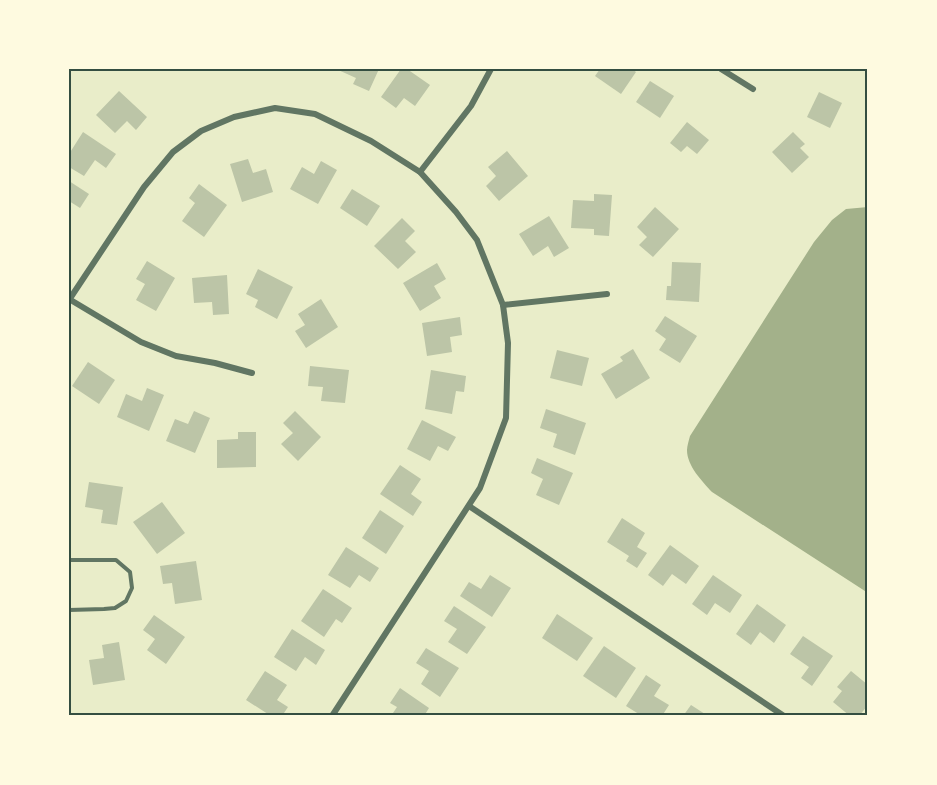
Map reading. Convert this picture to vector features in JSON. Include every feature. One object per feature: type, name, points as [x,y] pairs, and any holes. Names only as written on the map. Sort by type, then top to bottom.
[{"type":"street","points":[[420,172],[471,106],[491,69]]},
{"type":"street","points":[[721,69],[753,89]]},
{"type":"street","points":[[252,373],[176,356],[141,342],[69,299],[144,187],[172,152],[201,131],[234,117],[275,108],[315,114],[371,141],[420,172],[456,212],[477,240],[503,305],[508,343],[506,418],[480,488],[332,716]]},
{"type":"street","points":[[503,305],[607,294]]},
{"type":"street","points":[[469,506],[784,716]]},
{"type":"lane","points":[[69,560],[116,560],[130,572],[132,588],[126,602],[115,608],[69,610]]},
{"type":"shaded area","points":[[868,207],[868,593],[712,492],[692,467],[687,450],[690,436],[814,242],[832,220],[846,209]]},
{"type":"building","points":[[336,69],[379,69],[369,91],[353,84],[356,78]]},
{"type":"building","points":[[401,69],[407,69],[430,85],[415,106],[404,98],[396,108],[381,97]]},
{"type":"building","points":[[600,69],[632,69],[636,72],[621,94],[595,76]]},
{"type":"building","points":[[650,81],[674,96],[660,118],[636,102]]},
{"type":"building","points":[[119,91],[147,117],[136,130],[127,121],[115,133],[96,115]]},
{"type":"building","points":[[819,92],[842,103],[830,128],[807,117]]},
{"type":"building","points":[[687,122],[709,140],[697,154],[687,146],[681,152],[670,143]]},
{"type":"building","points":[[83,132],[116,154],[106,168],[95,160],[84,176],[69,167],[69,154]]},
{"type":"building","points":[[793,132],[805,144],[800,148],[809,157],[792,173],[772,152]]},
{"type":"building","points":[[507,151],[528,176],[499,201],[486,186],[496,176],[488,167]]},
{"type":"building","points":[[248,159],[253,173],[266,169],[273,192],[242,202],[230,164]]},
{"type":"building","points":[[321,161],[337,170],[318,204],[290,189],[302,167],[314,174]]},
{"type":"building","points":[[69,181],[89,194],[80,208],[69,201]]},
{"type":"building","points":[[199,184],[227,205],[204,237],[182,221],[195,203],[189,198]]},
{"type":"building","points":[[352,189],[380,206],[367,226],[340,208]]},
{"type":"building","points":[[594,194],[612,195],[609,236],[594,235],[594,229],[571,228],[573,200],[594,201]]},
{"type":"building","points":[[655,207],[679,229],[653,257],[639,245],[647,237],[637,227]]},
{"type":"building","points":[[549,216],[569,248],[554,257],[548,246],[533,256],[519,234]]},
{"type":"building","points":[[402,218],[415,231],[405,241],[416,252],[398,269],[374,246]]},
{"type":"building","points":[[147,261],[175,278],[156,311],[136,300],[145,284],[136,279]]},
{"type":"building","points":[[672,262],[701,263],[699,302],[666,300],[667,286],[671,286]]},
{"type":"building","points":[[437,263],[446,279],[434,286],[441,298],[420,311],[403,283]]},
{"type":"building","points":[[258,269],[293,287],[277,319],[255,307],[258,300],[246,294]]},
{"type":"building","points":[[227,275],[229,314],[213,315],[212,302],[194,303],[192,278]]},
{"type":"building","points":[[321,299],[338,327],[306,348],[295,331],[305,325],[298,314]]},
{"type":"building","points":[[665,316],[697,336],[680,363],[659,350],[666,339],[655,331]]},
{"type":"building","points":[[460,317],[462,335],[450,337],[452,352],[427,356],[422,323]]},
{"type":"building","points":[[633,349],[650,378],[616,399],[601,374],[623,361],[620,357]]},
{"type":"building","points":[[557,350],[589,358],[582,386],[550,378]]},
{"type":"building","points":[[88,362],[115,380],[99,404],[72,386]]},
{"type":"building","points":[[310,366],[349,370],[345,403],[321,401],[323,387],[308,386]]},
{"type":"building","points":[[431,370],[466,376],[464,392],[456,391],[452,414],[425,409]]},
{"type":"building","points":[[147,388],[164,395],[149,431],[117,417],[126,394],[142,401]]},
{"type":"building","points":[[546,409],[586,423],[575,455],[553,447],[557,434],[540,428]]},
{"type":"building","points":[[194,411],[210,418],[195,453],[166,441],[175,419],[188,424]]},
{"type":"building","points":[[295,411],[321,437],[298,461],[281,444],[293,433],[283,423]]},
{"type":"building","points":[[422,420],[456,437],[448,451],[438,446],[430,461],[407,449]]},
{"type":"building","points":[[238,432],[256,432],[256,467],[217,468],[217,440],[238,439]]},
{"type":"building","points":[[537,458],[573,473],[559,505],[536,495],[543,479],[531,473]]},
{"type":"building","points":[[400,465],[421,479],[411,494],[422,502],[413,516],[380,494]]},
{"type":"building","points":[[89,482],[123,487],[117,525],[101,523],[103,510],[85,507]]},
{"type":"building","points":[[162,502],[185,533],[157,554],[133,522]]},
{"type":"building","points":[[380,510],[404,526],[386,554],[362,538]]},
{"type":"building","points":[[622,518],[645,533],[637,547],[647,553],[637,568],[626,561],[629,556],[607,542]]},
{"type":"building","points":[[670,545],[699,566],[686,584],[672,574],[663,586],[648,575]]},
{"type":"building","points":[[346,547],[379,568],[370,582],[359,575],[350,588],[328,575]]},
{"type":"building","points":[[196,561],[202,600],[175,604],[172,583],[163,584],[160,566]]},
{"type":"building","points":[[490,575],[511,588],[492,617],[460,596],[469,582],[481,589]]},
{"type":"building","points":[[713,575],[742,595],[730,613],[715,603],[707,615],[692,604]]},
{"type":"building","points":[[323,589],[352,608],[342,623],[336,619],[324,637],[301,621]]},
{"type":"building","points":[[757,604],[786,625],[774,643],[760,632],[751,645],[736,634]]},
{"type":"building","points":[[454,606],[486,627],[467,654],[448,642],[457,629],[444,621]]},
{"type":"building","points":[[557,614],[593,638],[577,661],[542,638]]},
{"type":"building","points":[[154,615],[185,637],[166,664],[147,650],[155,639],[143,630]]},
{"type":"building","points":[[292,629],[325,650],[316,665],[305,657],[296,671],[274,657]]},
{"type":"building","points":[[803,636],[833,656],[812,686],[801,678],[809,667],[790,654]]},
{"type":"building","points":[[119,642],[125,680],[93,685],[89,660],[104,658],[102,645]]},
{"type":"building","points":[[604,646],[636,668],[616,698],[583,676]]},
{"type":"building","points":[[426,648],[459,668],[440,697],[421,684],[429,671],[416,663]]},
{"type":"building","points":[[265,671],[287,685],[277,700],[288,707],[282,716],[271,716],[246,700]]},
{"type":"building","points":[[851,671],[868,685],[868,705],[859,716],[850,716],[833,702],[842,691],[837,687]]},
{"type":"building","points":[[646,675],[661,685],[654,696],[669,705],[662,716],[642,716],[626,706]]},
{"type":"building","points":[[400,688],[429,708],[424,716],[391,716],[397,707],[390,703]]},
{"type":"building","points":[[691,705],[705,714],[704,716],[683,716]]}]
